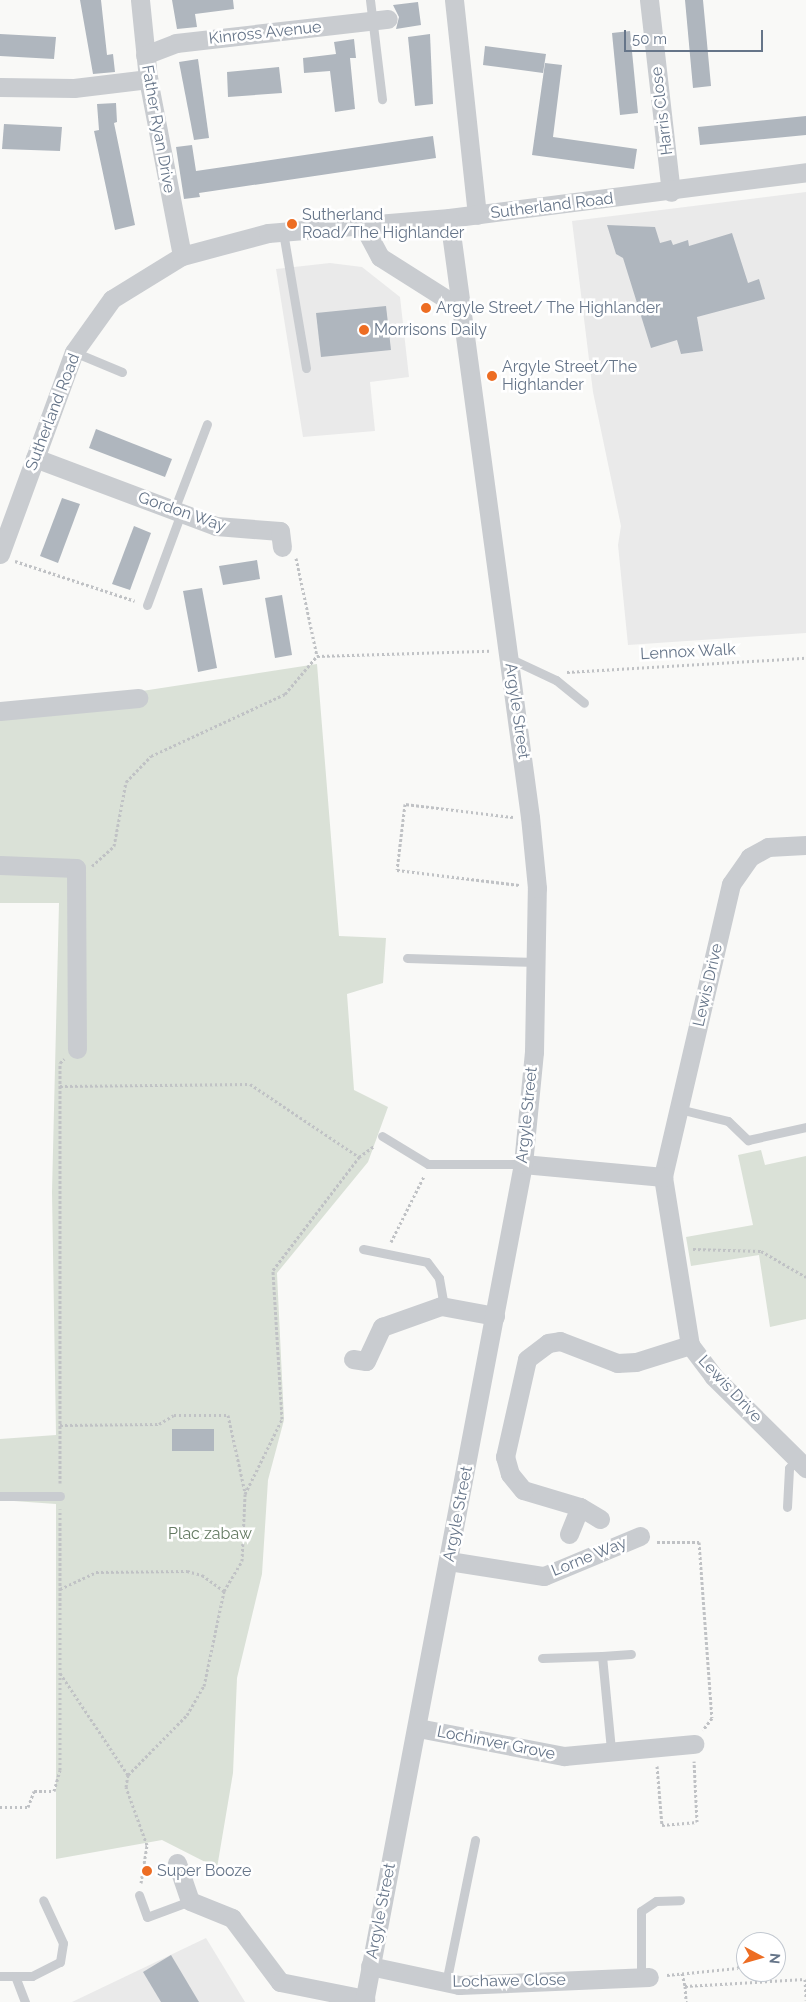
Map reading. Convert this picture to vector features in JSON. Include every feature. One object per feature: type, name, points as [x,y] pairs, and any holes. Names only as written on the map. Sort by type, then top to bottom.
[{"type":"street","name":"Father Ryan Drive","points":[[140,0],[148,79],[182,256]]},
{"type":"street","points":[[454,0],[476,215]]},
{"type":"street","name":"Harris Close","points":[[649,0],[671,192]]},
{"type":"street","name":"Kinross Avenue","points":[[145,55],[176,42],[380,20]]},
{"type":"street","points":[[0,87],[74,88],[148,79]]},
{"type":"street","name":"Sutherland Road","points":[[5,556],[5,524],[35,458],[74,352],[112,299],[182,256],[283,232],[364,227],[476,215],[671,192],[806,172]]},
{"type":"street","name":"Argyle Street","points":[[364,2000],[418,1728],[523,1164],[537,962],[536,888],[530,817],[509,655],[459,307],[449,218]]},
{"type":"street","points":[[364,227],[380,257],[459,307]]},
{"type":"street","name":"Gordon Way","points":[[35,458],[178,511],[233,529],[280,531],[282,547]]},
{"type":"street","points":[[0,711],[138,698]]},
{"type":"street","name":"Lewis Drive","points":[[802,1463],[713,1376],[690,1345],[663,1177],[731,884],[750,857],[768,847],[806,845]]},
{"type":"street","points":[[0,865],[76,868],[77,1049]]},
{"type":"street","points":[[523,1164],[663,1177]]},
{"type":"street","points":[[353,1359],[366,1361],[382,1327],[444,1307],[496,1316]]},
{"type":"street","points":[[600,1519],[580,1507],[535,1495],[510,1474],[505,1457],[527,1359],[548,1343],[560,1341],[617,1363],[636,1362],[690,1345]]},
{"type":"street","points":[[569,1534],[580,1507]]},
{"type":"street","name":"Lorne Way","points":[[449,1561],[544,1576],[640,1536]]},
{"type":"street","name":"Lochinver Grove","points":[[418,1728],[564,1756],[612,1750],[694,1744]]},
{"type":"street","points":[[177,1862],[190,1901],[232,1918],[280,1982],[364,2000]]},
{"type":"street","name":"Lochawe Close","points":[[370,1966],[446,1983],[645,1977]]},
{"type":"lane","points":[[370,0],[380,20],[382,99]]},
{"type":"lane","points":[[283,232],[306,368]]},
{"type":"lane","points":[[74,352],[122,372]]},
{"type":"lane","points":[[147,605],[207,424]]},
{"type":"lane","points":[[509,655],[556,680],[584,703]]},
{"type":"lane","points":[[406,958],[537,962]]},
{"type":"lane","points":[[679,1109],[728,1121],[748,1140],[806,1127]]},
{"type":"lane","points":[[382,1136],[428,1164],[523,1164]]},
{"type":"lane","points":[[362,1249],[427,1262],[439,1278],[444,1307]]},
{"type":"lane","points":[[787,1507],[789,1468],[802,1463]]},
{"type":"lane","points":[[0,1496],[60,1496]]},
{"type":"lane","points":[[542,1658],[631,1654]]},
{"type":"lane","points":[[602,1656],[612,1750]]},
{"type":"lane","points":[[446,1983],[475,1840]]},
{"type":"lane","points":[[139,1895],[147,1917],[190,1901]]},
{"type":"lane","points":[[0,1976],[46,1972],[60,1962],[64,1952],[43,1900]]},
{"type":"lane","points":[[645,1977],[641,1911],[656,1901],[680,1900]]},
{"type":"lane","points":[[15,1976],[25,2002]]},
{"type":"path","points":[[282,547],[300,561],[317,656]]},
{"type":"path","points":[[5,556],[147,605]]},
{"type":"path","points":[[76,868],[97,865],[114,846],[126,782],[150,756],[285,694],[317,656],[509,655]]},
{"type":"path","name":"Lennox Walk","points":[[572,671],[806,658]]},
{"type":"path","points":[[530,817],[405,804],[397,870],[536,888]]},
{"type":"path","points":[[0,1807],[28,1807],[34,1791],[54,1791],[60,1770],[60,1062],[77,1049]]},
{"type":"path","points":[[60,1086],[250,1084],[359,1157],[365,1157],[382,1136]]},
{"type":"path","points":[[246,1494],[282,1419],[273,1270],[359,1157]]},
{"type":"path","points":[[384,1252],[420,1191],[428,1164]]},
{"type":"path","points":[[675,1251],[760,1251],[806,1277]]},
{"type":"path","points":[[60,1425],[159,1424],[174,1415],[228,1415],[246,1494],[242,1561],[224,1591],[204,1686],[187,1715],[128,1775],[126,1787],[147,1845],[139,1895]]},
{"type":"path","points":[[640,1536],[666,1545],[699,1542],[712,1718],[694,1744],[697,1822],[662,1825],[656,1747]]},
{"type":"path","points":[[60,1589],[96,1572],[187,1570],[202,1575],[224,1591]]},
{"type":"path","points":[[60,1672],[128,1775]]},
{"type":"path","points":[[645,1977],[736,1968]]},
{"type":"path","points":[[682,1974],[686,2002]]},
{"type":"path","points":[[685,1986],[805,1979],[806,2000]]},
{"type":"shaded area","points":[[806,192],[806,633],[628,645],[618,545],[621,526],[593,392],[572,221]]},
{"type":"shaded area","points":[[330,263],[362,267],[400,297],[409,377],[370,382],[375,431],[303,437],[276,269]]},
{"type":"shaded area","points":[[206,1938],[245,2002],[72,2002]]},
{"type":"green space","name":"Plac zabaw","points":[[317,664],[339,936],[386,938],[383,983],[347,994],[354,1090],[388,1107],[368,1162],[277,1273],[284,1420],[268,1480],[262,1574],[237,1678],[233,1773],[217,1868],[162,1840],[56,1859],[56,1504],[0,1500],[0,1439],[56,1435],[52,1192],[59,903],[0,903],[0,704],[142,691]]},
{"type":"green space","points":[[761,1150],[765,1165],[806,1156],[806,1319],[770,1327],[759,1255],[691,1266],[686,1237],[753,1225],[738,1155]]},
{"type":"building","points":[[80,0],[101,0],[107,55],[113,54],[115,72],[93,74]]},
{"type":"building","points":[[172,0],[233,0],[234,9],[195,14],[197,27],[177,29]]},
{"type":"building","points":[[685,0],[703,0],[711,86],[693,88]]},
{"type":"building","points":[[418,2],[421,25],[396,29],[399,17],[393,5]]},
{"type":"building","points":[[630,31],[638,113],[620,115],[612,33]]},
{"type":"building","points":[[0,34],[56,37],[54,59],[0,56]]},
{"type":"building","points":[[430,34],[433,104],[415,106],[408,37]]},
{"type":"building","points":[[354,39],[356,58],[350,58],[355,109],[335,112],[330,71],[304,73],[303,58],[336,54],[334,42]]},
{"type":"building","points":[[485,46],[546,54],[543,73],[483,65]]},
{"type":"building","points":[[198,59],[209,138],[194,140],[179,62]]},
{"type":"building","points":[[545,63],[562,65],[553,137],[637,149],[634,169],[532,155]]},
{"type":"building","points":[[279,67],[282,93],[228,97],[227,72]]},
{"type":"building","points":[[116,103],[117,122],[114,123],[135,225],[115,230],[94,131],[99,130],[97,104]]},
{"type":"building","points":[[806,116],[806,135],[700,145],[698,127]]},
{"type":"building","points":[[4,124],[62,127],[60,151],[2,149]]},
{"type":"building","points":[[433,136],[436,158],[199,193],[200,197],[184,199],[176,147],[192,145],[196,171]]},
{"type":"building","points":[[607,225],[655,227],[660,243],[671,240],[673,245],[688,240],[689,246],[732,233],[748,283],[759,279],[765,299],[697,317],[703,351],[681,354],[677,340],[651,348],[623,258],[616,254]]},
{"type":"building","name":"Morrisons Daily","points":[[386,306],[391,350],[321,357],[316,313]]},
{"type":"building","points":[[96,429],[172,459],[165,477],[89,448]]},
{"type":"building","points":[[62,498],[80,504],[58,563],[40,556]]},
{"type":"building","points":[[134,526],[151,533],[130,590],[112,584]]},
{"type":"building","points":[[257,560],[260,579],[223,585],[219,566]]},
{"type":"building","points":[[202,588],[217,668],[198,672],[183,591]]},
{"type":"building","points":[[282,595],[292,655],[275,658],[265,598]]},
{"type":"building","points":[[172,1429],[214,1429],[214,1451],[172,1451]]},
{"type":"building","points":[[171,1955],[199,2002],[161,2002],[143,1972]]},
{"type":"place","name":"Sutherland Road/The Highlander","points":[[292,224]]},
{"type":"place","name":"Argyle Street/ The Highlander","points":[[426,308]]},
{"type":"place","name":"Morrisons Daily","points":[[364,330]]},
{"type":"place","name":"Argyle Street/The Highlander","points":[[492,376]]},
{"type":"place","name":"Super Booze","points":[[147,1871]]}]
